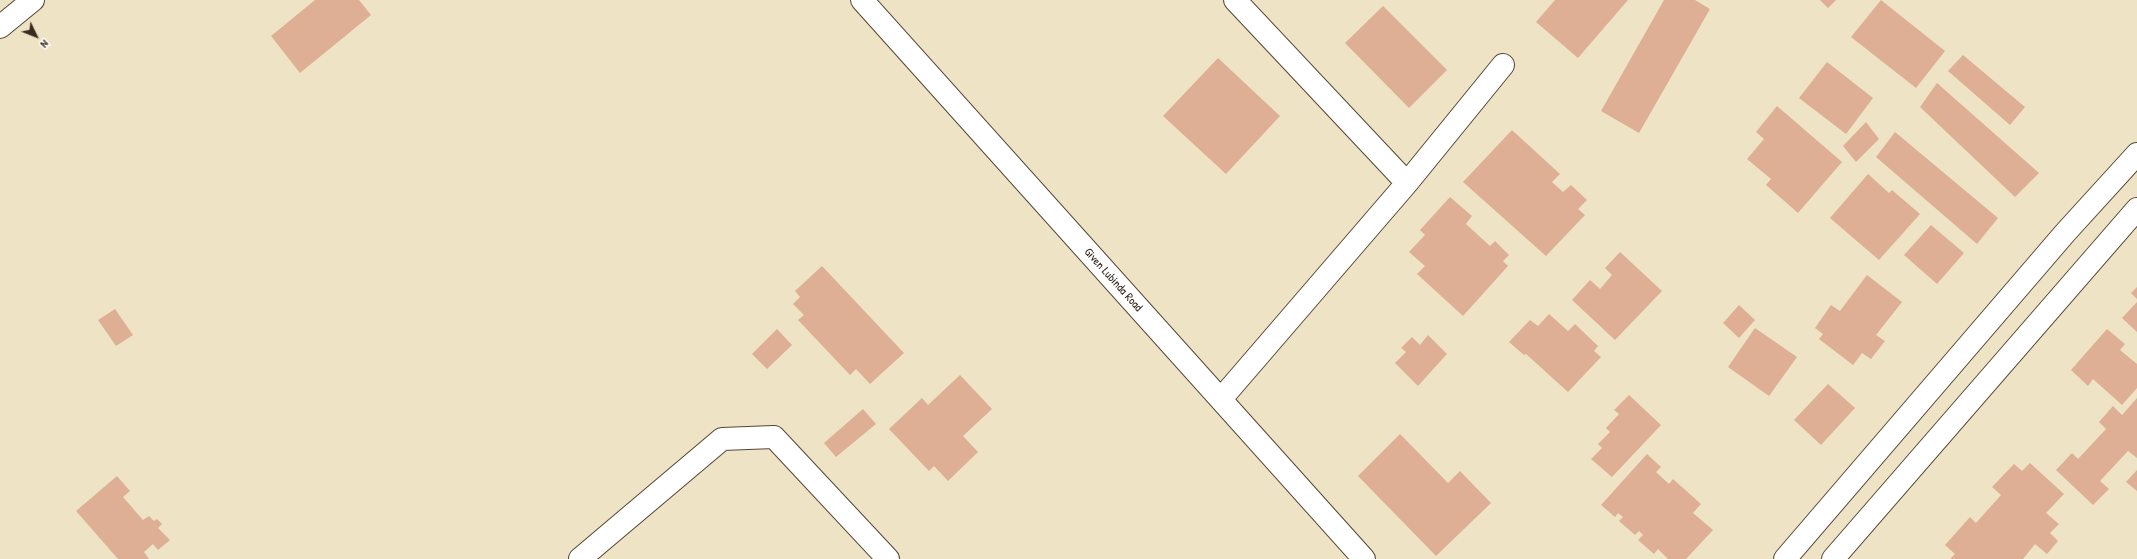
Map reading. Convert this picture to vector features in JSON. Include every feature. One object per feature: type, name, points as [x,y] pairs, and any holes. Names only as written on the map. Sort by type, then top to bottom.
[{"type":"street","points":[[0,27],[33,0]]},
{"type":"street","name":"Given Lubinda Road","points":[[862,0],[1221,399],[1360,558]]},
{"type":"street","points":[[1235,0],[1406,183]]},
{"type":"street","points":[[1221,399],[1406,183],[1503,66]]},
{"type":"street","points":[[1785,559],[2065,233],[2137,154]]},
{"type":"street","points":[[1833,559],[2092,258],[2137,209]]},
{"type":"street","points":[[580,559],[722,439],[774,437],[888,559]]},
{"type":"building","points":[[315,0],[359,0],[371,15],[300,73],[271,36]]},
{"type":"building","points":[[1555,0],[1628,0],[1578,58],[1536,22]]},
{"type":"building","points":[[1664,0],[1695,0],[1710,9],[1639,133],[1601,111]]},
{"type":"building","points":[[1820,0],[1836,0],[1828,8]]},
{"type":"building","points":[[1881,0],[1945,51],[1916,88],[1851,37]]},
{"type":"building","points":[[1383,6],[1447,70],[1409,108],[1345,43]]},
{"type":"building","points":[[1963,55],[2025,107],[2010,125],[1948,71]]},
{"type":"building","points":[[1218,58],[1280,116],[1226,174],[1163,116]]},
{"type":"building","points":[[1827,62],[1873,98],[1846,134],[1799,98]]},
{"type":"building","points":[[1937,83],[2039,173],[2015,197],[1920,107]]},
{"type":"building","points":[[1777,106],[1842,162],[1798,213],[1766,185],[1771,179],[1747,159],[1764,139],[1756,132]]},
{"type":"building","points":[[1866,122],[1879,139],[1856,162],[1843,146]]},
{"type":"building","points":[[1512,130],[1560,174],[1552,182],[1563,192],[1571,185],[1587,200],[1578,209],[1585,215],[1546,256],[1463,182]]},
{"type":"building","points":[[1895,132],[1998,218],[1977,244],[1876,157]]},
{"type":"building","points":[[1868,174],[1889,193],[1892,190],[1920,214],[1879,260],[1830,218]]},
{"type":"building","points":[[1450,197],[1472,216],[1466,224],[1490,246],[1495,241],[1509,255],[1503,261],[1508,266],[1463,316],[1417,274],[1425,266],[1409,252],[1425,235],[1420,230]]},
{"type":"building","points":[[1931,225],[1964,253],[1937,284],[1904,255]]},
{"type":"building","points":[[1620,252],[1662,291],[1615,340],[1572,300],[1590,280],[1600,289],[1612,275],[1605,268]]},
{"type":"building","points":[[822,266],[904,353],[870,384],[856,369],[850,375],[798,320],[804,315],[793,304],[800,297],[795,291]]},
{"type":"building","points":[[1867,275],[1902,302],[1876,335],[1885,341],[1871,359],[1862,353],[1853,365],[1819,339],[1823,334],[1815,328],[1831,305],[1840,311]]},
{"type":"building","points":[[2137,287],[2137,299],[2131,293]]},
{"type":"building","points":[[2137,302],[2137,332],[2122,318]]},
{"type":"building","points":[[1739,305],[1755,320],[1739,338],[1723,323]]},
{"type":"building","points":[[115,309],[133,335],[116,346],[98,320]]},
{"type":"building","points":[[1549,314],[1568,331],[1575,324],[1598,346],[1594,351],[1601,357],[1568,392],[1526,354],[1524,355],[1509,342],[1530,320],[1538,326]]},
{"type":"building","points":[[1755,328],[1797,357],[1769,396],[1728,367]]},
{"type":"building","points":[[777,329],[792,345],[767,369],[752,354]]},
{"type":"building","points":[[2107,329],[2125,344],[2120,350],[2137,364],[2137,388],[2122,405],[2093,379],[2088,386],[2071,370]]},
{"type":"building","points":[[1428,335],[1447,354],[1418,386],[1395,363],[1406,352],[1401,348],[1412,337],[1420,345]]},
{"type":"building","points":[[960,375],[992,409],[963,436],[978,452],[948,481],[934,466],[929,471],[889,429],[922,398],[928,405]]},
{"type":"building","points":[[1828,384],[1855,408],[1821,445],[1794,420]]},
{"type":"building","points":[[1629,395],[1661,425],[1612,477],[1591,459],[1602,448],[1598,444],[1610,432],[1606,428],[1619,414],[1614,410]]},
{"type":"building","points":[[2137,398],[2137,458],[2128,451],[2100,481],[2109,489],[2093,505],[2056,470],[2072,453],[2078,459],[2106,429],[2099,422],[2113,406],[2122,415]]},
{"type":"building","points":[[863,409],[876,424],[836,457],[824,443]]},
{"type":"building","points":[[1400,434],[1448,483],[1460,471],[1491,503],[1436,556],[1358,476]]},
{"type":"building","points":[[1647,454],[1661,467],[1656,472],[1669,484],[1673,479],[1701,504],[1693,513],[1713,530],[1686,559],[1668,559],[1658,549],[1654,554],[1638,540],[1643,535],[1639,531],[1635,535],[1619,521],[1623,517],[1618,513],[1615,517],[1601,505]]},
{"type":"building","points":[[2030,463],[2064,494],[2046,513],[2059,524],[2050,533],[2058,541],[2047,554],[2035,544],[2023,559],[1950,559],[1955,554],[1945,545],[1970,517],[1976,523],[2001,495],[1992,487],[2014,464],[2022,471]]},
{"type":"building","points":[[2137,470],[2137,491],[2126,482]]},
{"type":"building","points":[[117,476],[130,491],[123,497],[143,520],[149,516],[154,521],[157,519],[162,524],[158,528],[170,540],[158,550],[153,544],[144,552],[149,559],[118,559],[76,511]]}]
